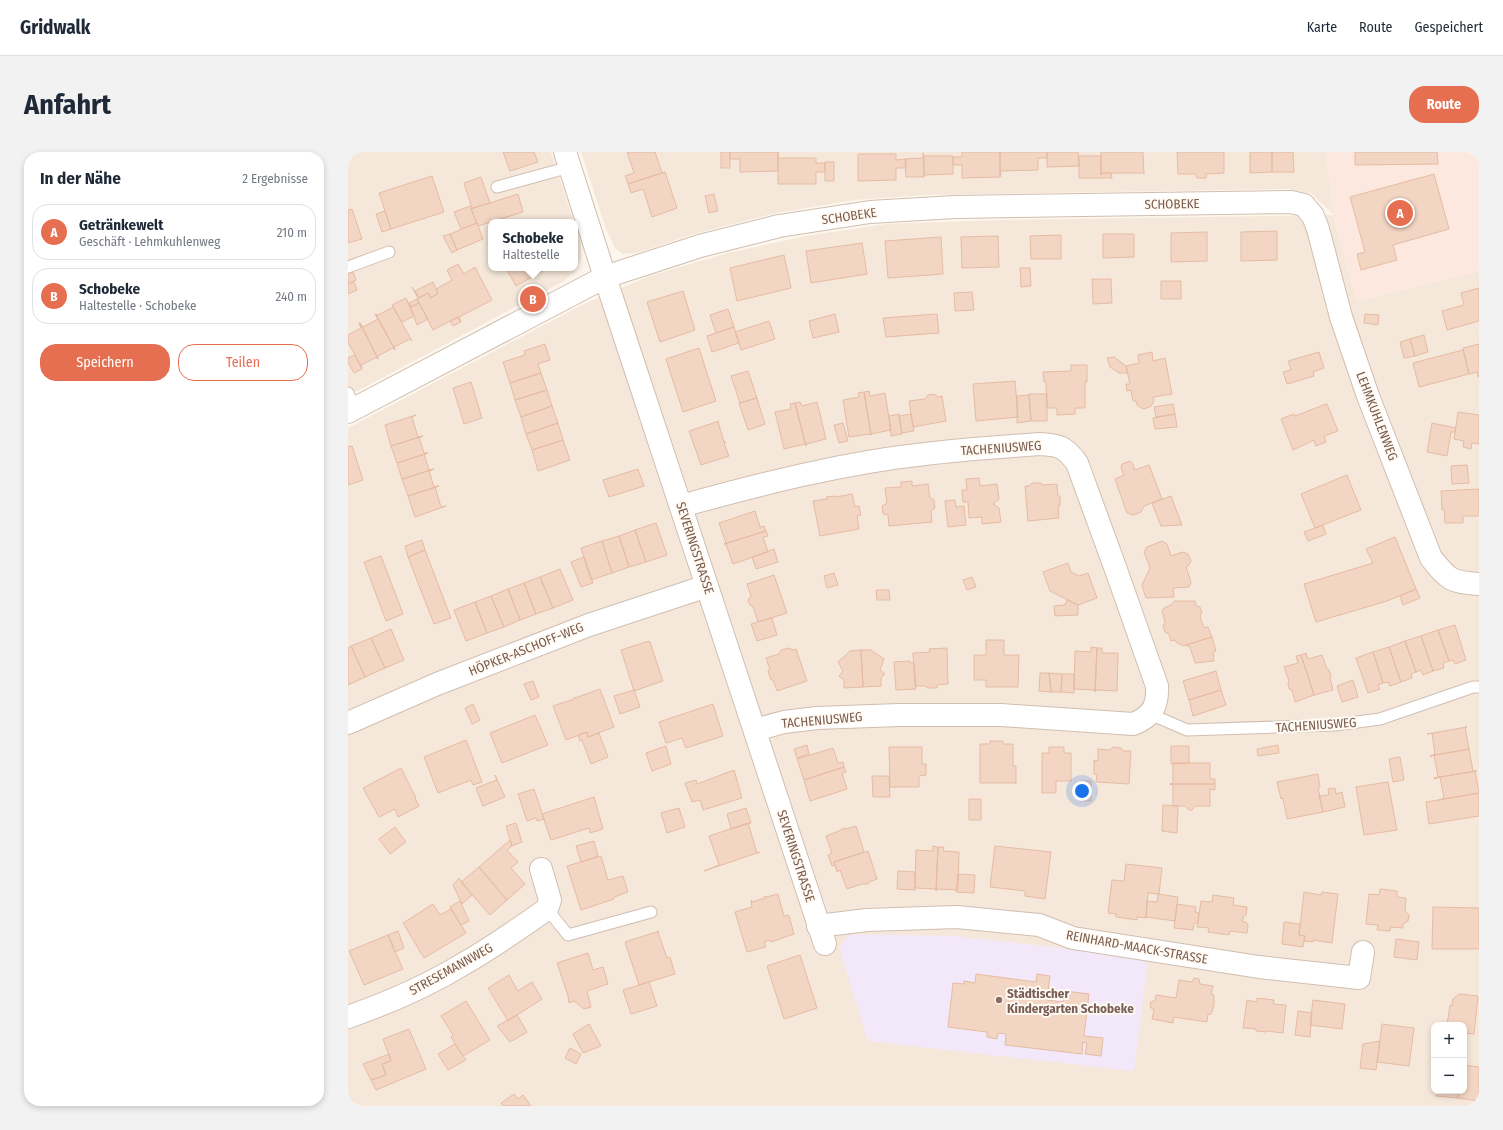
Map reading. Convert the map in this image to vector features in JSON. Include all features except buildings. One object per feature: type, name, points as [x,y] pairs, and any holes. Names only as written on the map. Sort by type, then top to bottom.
[{"type":"street","name":"SEVERINGSTRASSE","points":[[568,160],[604,277],[822,935]]},
{"type":"street","name":"SCHOBEKE","points":[[350,404],[604,277],[700,246],[779,226],[870,212],[955,207],[1291,202],[1304,205],[1313,216]]},
{"type":"street","name":"LEHMKUHLENWEG","points":[[1313,216],[1318,229],[1343,324],[1368,396],[1431,558],[1446,576],[1460,582],[1479,584]]},
{"type":"street","name":"TACHENIUSWEG","points":[[681,506],[798,476],[862,464],[924,454],[1053,444],[1067,450],[1076,463],[1157,686],[1157,698],[1150,714],[1144,720],[1133,724],[1000,715],[899,715],[817,718],[784,722],[755,730]]},
{"type":"street","name":"HÖPKER-ASCHOFF-WEG","points":[[348,723],[437,684],[589,625],[707,586]]},
{"type":"street","points":[[541,869],[550,900],[547,909]]},
{"type":"street","name":"STRESEMANNWEG","points":[[348,1017],[366,1011],[416,989],[464,964],[547,909]]},
{"type":"street","name":"REINHARD-MAACK-STRASSE","points":[[822,935],[867,920],[957,917],[1039,925],[1073,938],[1259,967],[1359,978],[1363,952]]},
{"type":"lane","points":[[497,187],[568,160]]},
{"type":"lane","points":[[348,267],[389,252]]},
{"type":"lane","name":"TACHENIUSWEG","points":[[1150,714],[1187,730],[1335,725],[1380,719],[1473,687],[1479,687]]},
{"type":"lane","points":[[547,909],[568,935],[651,912]]},
{"type":"shaded area","points":[[348,152],[551,152],[573,219],[488,219],[488,271],[574,272],[564,281],[348,396]]},
{"type":"shaded area","points":[[581,152],[1326,152],[1334,215],[1312,194],[1289,189],[924,195],[855,200],[776,213],[694,234],[637,253],[622,254],[615,248],[606,229]]},
{"type":"shaded area","points":[[1326,152],[1479,152],[1479,271],[1356,301],[1334,215]]},
{"type":"shaded area","points":[[1334,215],[1356,301],[1479,271],[1479,1106],[348,1106],[348,428],[580,306],[649,276],[728,253],[806,236],[886,224],[1003,220]]},
{"type":"shaded area","points":[[578,234],[581,243],[581,259],[578,265]]},
{"type":"shaded area","name":"Städtischer Kindergarten Schobeke","points":[[852,934],[952,936],[1148,959],[1134,1071],[868,1041],[840,950],[844,940]]},
{"type":"place","name":"Getränkewelt","points":[[1400,213]]},
{"type":"place","name":"Schobeke","points":[[533,299]]},
{"type":"place","name":"Städtischer Kindergarten Schobeke","points":[[999,1000]]}]
